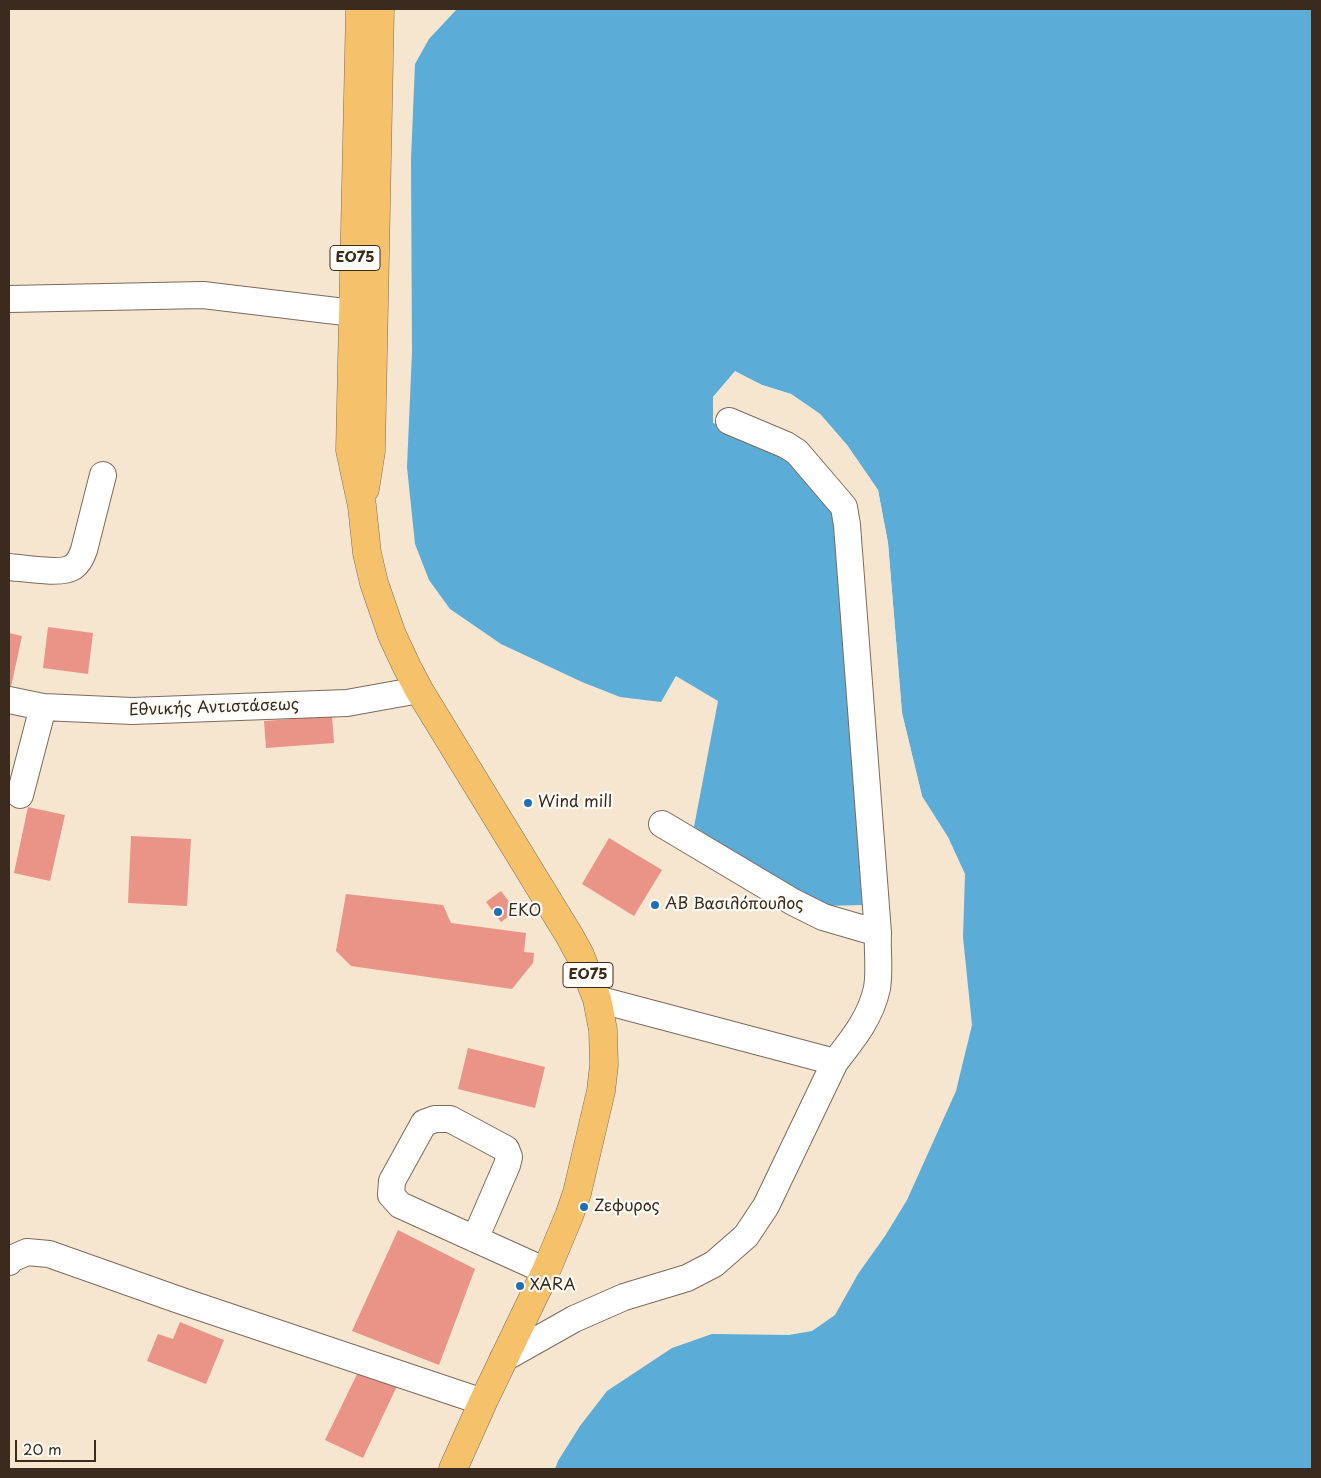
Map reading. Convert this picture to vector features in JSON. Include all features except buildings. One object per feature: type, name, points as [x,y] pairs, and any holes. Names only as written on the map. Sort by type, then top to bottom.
[{"type":"main road","name":"ΕΟ75","points":[[360,9],[350,450],[362,506],[367,553],[380,606],[406,667],[580,955],[597,999],[604,1030],[604,1065],[600,1092],[577,1192],[569,1216],[546,1271],[453,1469]]},
{"type":"main road","name":"ΕΟ75","points":[[362,506],[371,451],[380,9]]},
{"type":"street","points":[[9,299],[203,295],[353,313]]},
{"type":"street","points":[[504,1360],[574,1319],[624,1297],[687,1278],[714,1264],[746,1236],[766,1206],[835,1062],[862,1025],[873,1004],[877,986],[878,933],[847,525],[844,507],[797,452],[786,445],[730,421]]},
{"type":"street","points":[[9,567],[62,570],[73,568],[80,560],[84,550],[103,474]]},
{"type":"street","name":"Εθνικής Αντιστάσεως","points":[[9,700],[43,707],[132,711],[347,703],[419,690]]},
{"type":"street","points":[[20,795],[43,707]]},
{"type":"street","points":[[662,824],[793,902],[823,917],[878,933]]},
{"type":"street","points":[[597,999],[835,1062]]},
{"type":"street","points":[[475,1239],[507,1165],[506,1149],[450,1119],[435,1119],[424,1123],[392,1181],[391,1195],[400,1205],[475,1239],[546,1271]]},
{"type":"street","points":[[9,1262],[28,1252],[49,1254],[483,1402]]},
{"type":"water","points":[[457,9],[1312,9],[1312,1469],[555,1469],[580,1426],[607,1391],[672,1348],[712,1334],[789,1335],[812,1331],[835,1315],[858,1274],[885,1236],[907,1200],[956,1091],[972,1025],[963,937],[965,874],[948,837],[922,796],[902,713],[888,543],[878,490],[847,445],[820,414],[791,394],[762,385],[735,372],[713,397],[713,423],[796,458],[838,509],[862,905],[822,906],[694,827],[718,701],[676,676],[661,702],[620,697],[582,682],[501,644],[450,609],[429,580],[415,544],[407,467],[412,352],[411,159],[415,64],[429,39]]},
{"type":"pier","points":[[735,371],[762,385],[791,394],[820,414],[847,445],[878,490],[888,543],[902,713],[922,796],[919,794],[900,713],[885,543],[876,491],[845,446],[819,416],[790,396],[762,387],[735,374],[715,398],[716,421],[713,423],[713,397]]},
{"type":"place","name":"Wind mill","points":[[528,803]]},
{"type":"place","name":"ΑΒ Βασιλόπουλος","points":[[655,905]]},
{"type":"place","name":"EKO","points":[[498,912]]},
{"type":"place","name":"Ζεφυρος","points":[[584,1207]]},
{"type":"place","name":"XARA","points":[[520,1286]]}]
